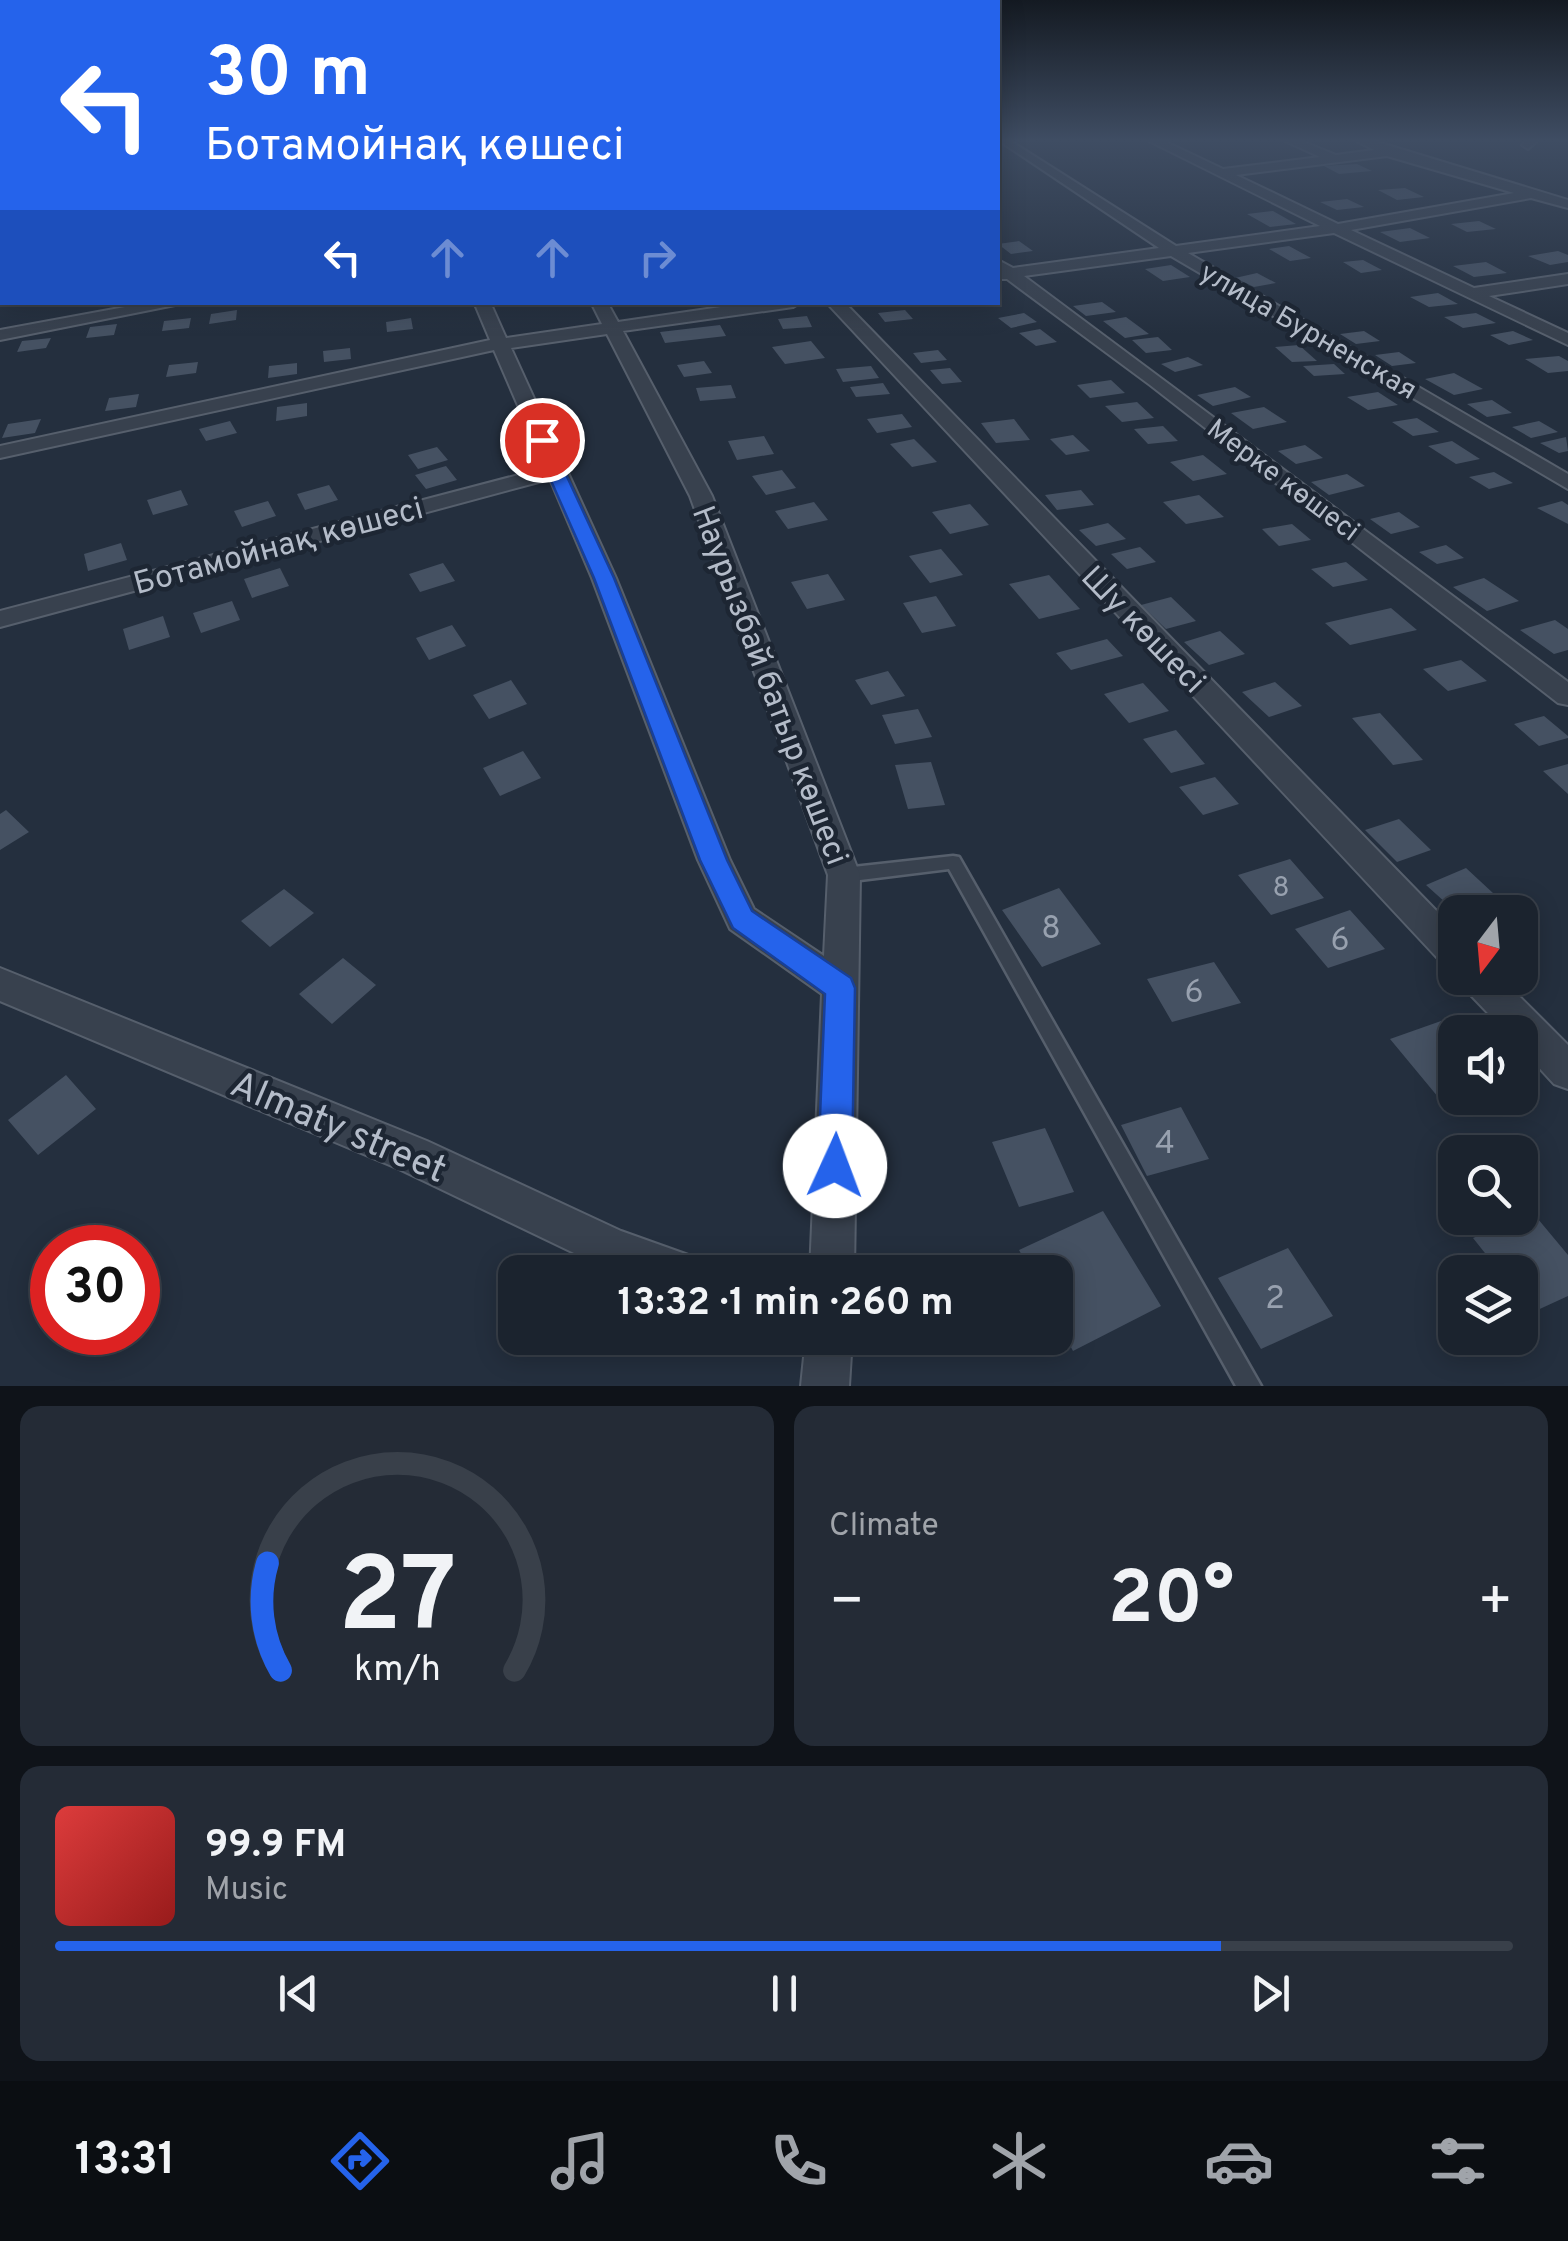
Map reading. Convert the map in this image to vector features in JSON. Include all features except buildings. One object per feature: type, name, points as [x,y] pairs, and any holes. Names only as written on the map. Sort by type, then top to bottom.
[{"type":"street","name":"улица Бурненская","points":[[1101,205],[1568,483]]},
{"type":"street","points":[[1290,205],[1568,340]]},
{"type":"street","points":[[1001,271],[1337,228],[1465,205]]},
{"type":"street","name":"Мерке көшесі","points":[[1001,271],[1157,381],[1568,696]]},
{"type":"street","points":[[1475,293],[1568,279]]},
{"type":"street","points":[[0,335],[165,305]]},
{"type":"street","points":[[483,305],[604,578],[714,860],[742,920],[840,988]]},
{"type":"street","points":[[0,452],[538,338],[607,315],[750,305]]},
{"type":"street","name":"Шу көшесі","points":[[837,305],[1438,936]]},
{"type":"street","name":"Наурызбай батыр көшесі","points":[[607,315],[700,496],[844,875],[832,1255]]},
{"type":"street","name":"Ботамойнақ көшесі","points":[[0,618],[556,472]]},
{"type":"street","name":"Almaty street","points":[[0,984],[412,1155],[628,1255]]},
{"type":"street","points":[[1494,995],[1568,1071]]},
{"type":"street","points":[[825,1386],[828,1355]]},
{"type":"lane","points":[[844,875],[954,862],[1250,1386]]},
{"type":"route","points":[[542,440],[604,578],[714,860],[742,920],[840,988],[835,1166]]}]
